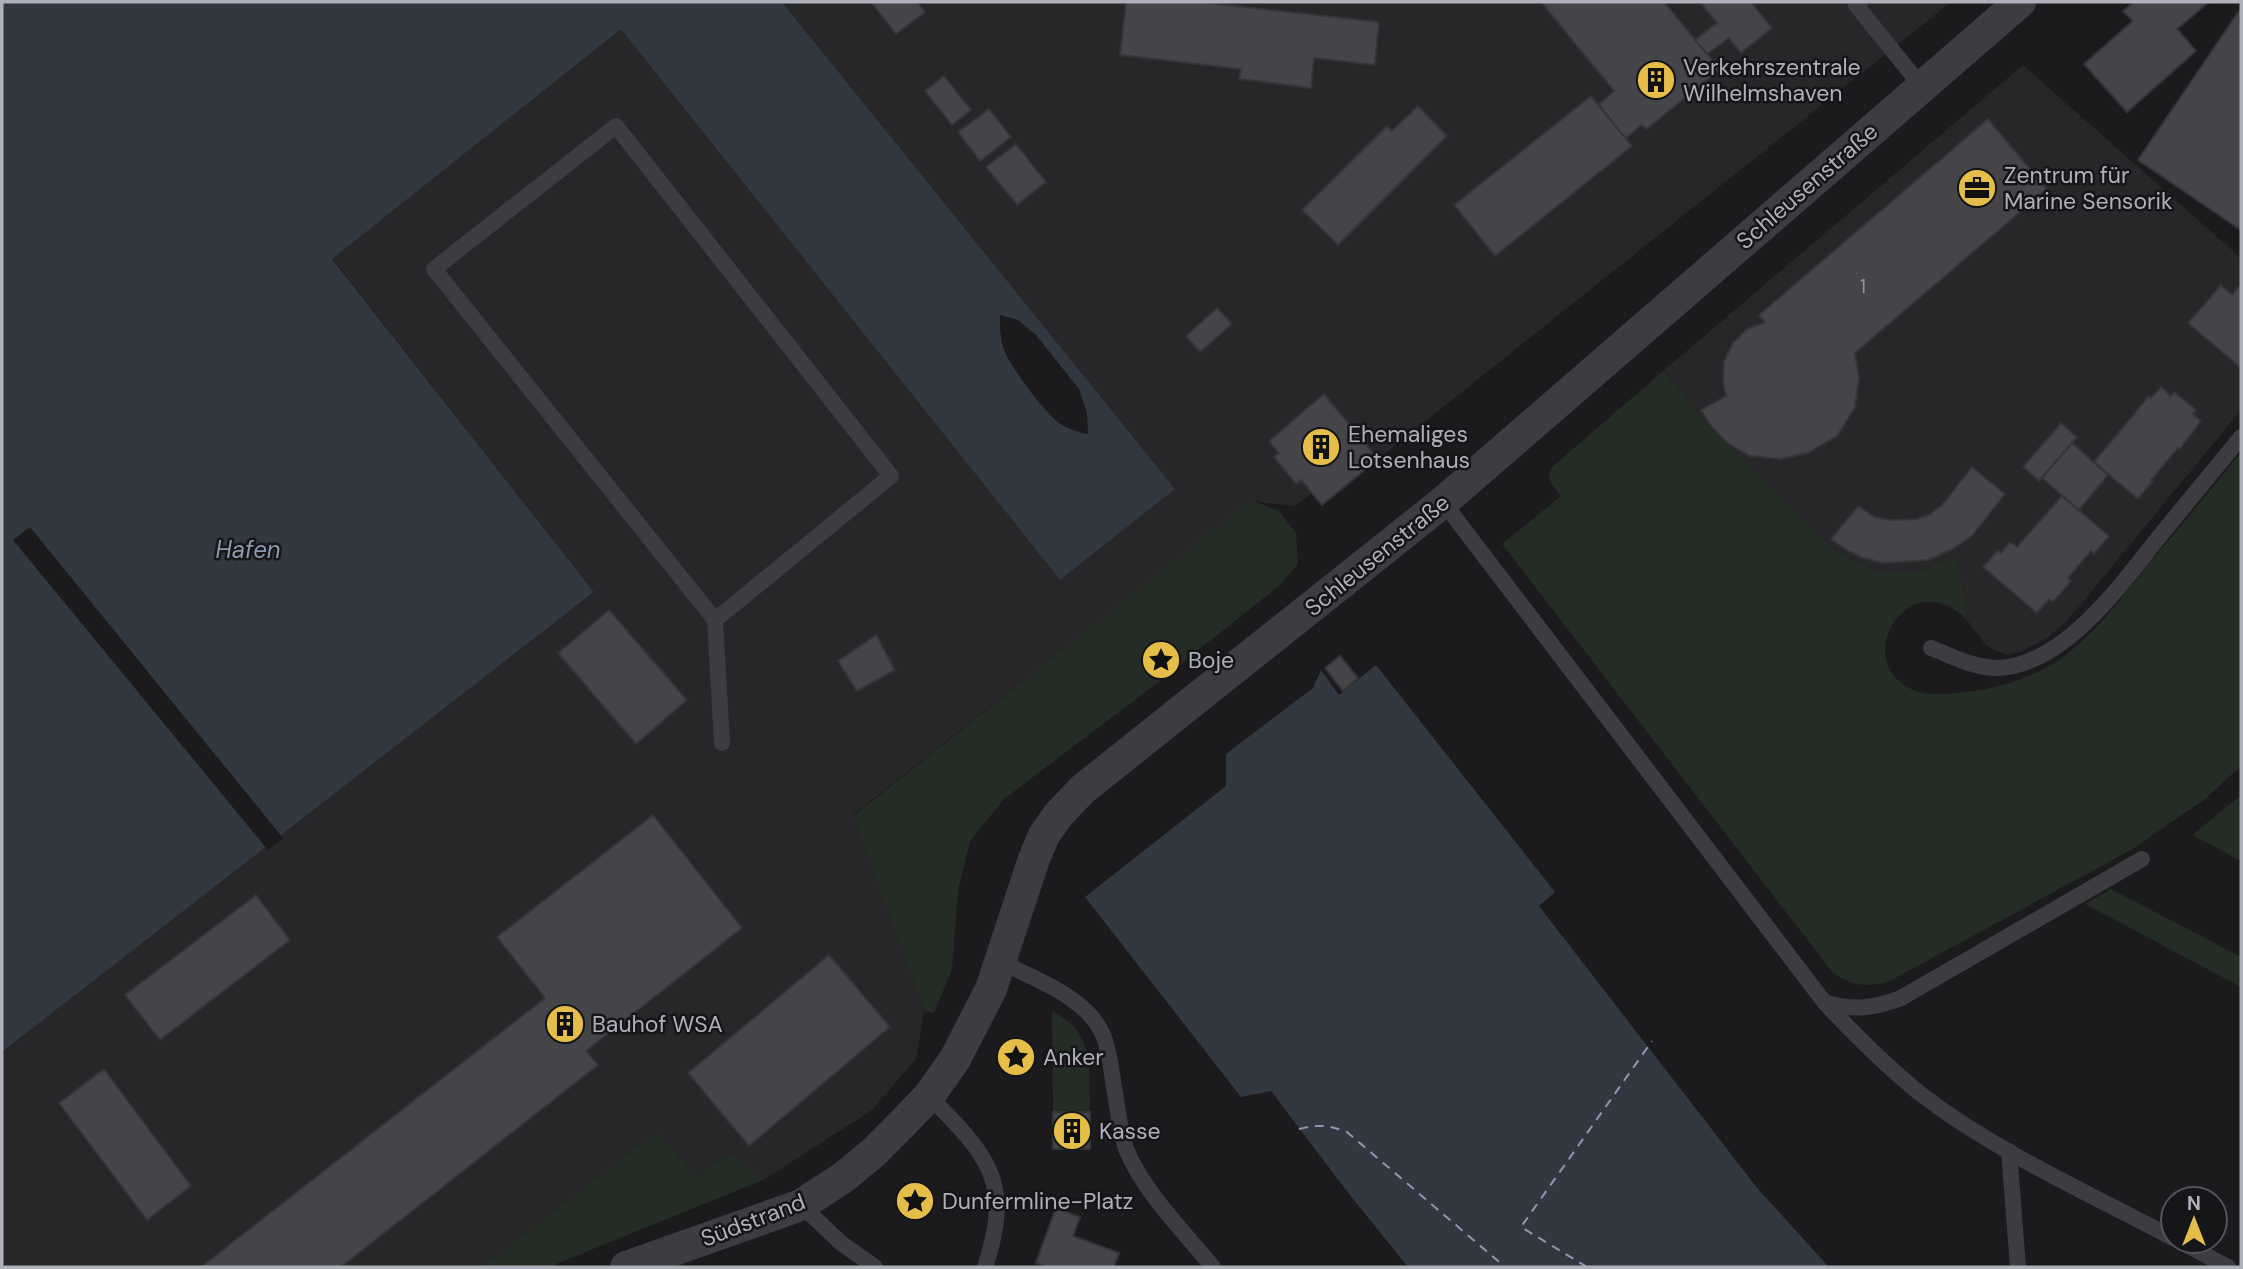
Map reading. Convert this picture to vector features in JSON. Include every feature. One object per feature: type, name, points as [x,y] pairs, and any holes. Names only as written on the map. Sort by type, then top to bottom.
[{"type":"street","name":"Schleusenstraße","points":[[929,1096],[956,1059],[976,1021],[1001,961],[1044,835],[1069,802],[1443,502],[2020,2]]},
{"type":"street","name":"Südstrand","points":[[626,1267],[801,1205],[844,1177],[874,1152],[929,1096]]},
{"type":"lane","points":[[1860,2],[1856,5],[1922,87]]},
{"type":"lane","points":[[715,620],[891,475],[616,126],[434,269],[715,620],[722,743]]},
{"type":"lane","points":[[1931,648],[1966,662],[1996,668],[2031,660],[2050,650],[2090,618],[2117,590],[2241,437]]},
{"type":"lane","points":[[1443,502],[1825,1003],[1860,1040],[1951,1116],[2009,1151],[2159,1231]]},
{"type":"lane","points":[[1825,1003],[1852,1009],[1901,998],[2142,859]]},
{"type":"lane","points":[[1001,961],[1076,1001],[1097,1023],[1104,1038],[1127,1150],[1152,1192],[1213,1267]]},
{"type":"lane","points":[[929,1096],[974,1144],[993,1177],[998,1217],[985,1267]]},
{"type":"lane","points":[[2009,1151],[2018,1267]]},
{"type":"lane","points":[[801,1205],[841,1244],[875,1267]]},
{"type":"lane","points":[[2205,1255],[2228,1267]]},
{"type":"shaded area","points":[[782,2],[1951,2],[1322,505],[1312,493],[1295,506],[1251,501],[853,815],[924,1011],[916,1059],[872,1110],[765,1179],[731,1153],[696,1177],[657,1131],[482,1267],[2,1267],[2,1052],[594,592],[332,258],[621,28],[1060,580],[1174,489]]},
{"type":"shaded area","points":[[2023,65],[2241,258],[2241,410],[2068,620],[2046,639],[2008,655],[1984,643],[1967,620],[1958,556],[1923,570],[1884,572],[1866,567],[1830,547],[1718,435],[1663,371]]},
{"type":"shaded area","points":[[1663,371],[1718,435],[1830,547],[1866,567],[1884,572],[1923,570],[1958,555],[1967,620],[1945,605],[1925,602],[1907,609],[1894,623],[1886,641],[1886,660],[1896,678],[1924,693],[1950,694],[1995,687],[2036,673],[2063,657],[2108,615],[2241,452],[2241,766],[2205,799],[2131,850],[1890,981],[1875,985],[1860,984],[1847,981],[1833,973],[1502,544],[1561,496],[1549,479],[1552,467]]},
{"type":"shaded area","points":[[1251,500],[1279,511],[1296,533],[1298,564],[1279,586],[1147,691],[1004,799],[970,841],[958,890],[952,969],[934,1013],[924,1011],[853,816]]},
{"type":"shaded area","points":[[2241,795],[2241,861],[2192,835]]},
{"type":"shaded area","points":[[2111,889],[2241,957],[2241,987],[2085,904]]},
{"type":"shaded area","points":[[1052,1011],[1077,1030],[1083,1041],[1089,1067],[1090,1112],[1053,1112]]},
{"type":"shaded area","points":[[657,1131],[696,1177],[731,1153],[765,1179],[549,1267],[482,1267]]},
{"type":"water","name":"Hafen","points":[[2,2],[782,2],[1175,489],[1060,580],[621,29],[332,259],[594,592],[2,1052]],"holes":[[[1000,315],[1018,320],[1036,335],[1079,389],[1087,413],[1088,434],[1068,428],[1056,420],[1015,369],[1002,343]]]},
{"type":"water","points":[[1376,665],[1555,892],[1539,906],[1758,1189],[1829,1267],[1408,1267],[1271,1091],[1241,1097],[1085,897],[1226,786],[1226,754],[1313,688],[1321,670],[1339,695]]},
{"type":"pier","points":[[30,527],[283,838],[268,850],[13,540]]},
{"type":"building","points":[[871,2],[917,2],[925,12],[896,34]]},
{"type":"building","points":[[1126,2],[1201,2],[1379,22],[1375,65],[1314,58],[1311,88],[1239,79],[1241,69],[1120,55]]},
{"type":"building","name":"Verkehrszentrale Wilhelmshaven","points":[[1541,2],[1664,2],[1720,69],[1647,129],[1641,125],[1625,139],[1599,104],[1614,91]]},
{"type":"building","points":[[1700,2],[1751,2],[1772,28],[1741,53],[1729,38],[1707,54],[1695,40],[1717,23]]},
{"type":"building","points":[[2134,2],[2209,2],[2177,29],[2196,51],[2127,112],[2084,64],[2133,21],[2123,11]]},
{"type":"building","points":[[2241,8],[2241,230],[2138,160]]},
{"type":"building","points":[[944,76],[971,110],[952,125],[925,91]]},
{"type":"building","points":[[1591,96],[1632,146],[1495,256],[1454,205]]},
{"type":"building","points":[[1418,106],[1447,136],[1338,245],[1302,210],[1387,126],[1392,131]]},
{"type":"building","points":[[989,109],[1011,137],[980,161],[958,132]]},
{"type":"building","points":[[1988,119],[2047,189],[1855,353],[1859,378],[1855,408],[1837,436],[1808,453],[1780,459],[1750,456],[1726,442],[1701,410],[1726,396],[1723,381],[1724,361],[1733,343],[1747,329],[1765,322],[1759,315]]},
{"type":"building","points":[[1016,144],[1046,182],[1017,205],[986,167]]},
{"type":"building","points":[[2221,285],[2232,295],[2239,286],[2241,288],[2241,368],[2188,323]]},
{"type":"building","points":[[1217,308],[1232,324],[1200,352],[1186,336]]},
{"type":"building","points":[[2161,387],[2171,396],[2174,392],[2196,410],[2193,414],[2201,421],[2138,499],[2094,462],[2149,396],[2151,398]]},
{"type":"building","name":"Ehemaliges Lotsenhaus","points":[[1324,394],[1378,459],[1322,505],[1301,480],[1296,484],[1274,457],[1279,453],[1269,441]]},
{"type":"building","points":[[2061,423],[2077,437],[2039,481],[2023,467]]},
{"type":"building","points":[[2072,443],[2108,475],[2079,510],[2042,478]]},
{"type":"building","points":[[1972,467],[2005,494],[1971,537],[1950,550],[1929,560],[1883,563],[1860,557],[1831,539],[1858,506],[1875,517],[1889,520],[1917,519],[1930,514],[1942,505]]},
{"type":"building","points":[[2062,496],[2109,536],[2094,554],[2091,551],[2068,578],[2071,581],[2053,602],[2049,599],[2037,613],[1983,567],[1998,550],[2001,553],[2010,542],[2017,547]]},
{"type":"building","points":[[609,610],[687,700],[636,744],[558,653]]},
{"type":"building","points":[[876,635],[895,670],[857,691],[838,661]]},
{"type":"building","points":[[1340,656],[1358,678],[1343,691],[1325,668]]},
{"type":"building","name":"Bauhof WSA","points":[[653,815],[742,928],[586,1051],[598,1065],[341,1267],[201,1267],[545,998],[497,937]]},
{"type":"building","points":[[256,895],[290,940],[160,1040],[125,995]]},
{"type":"building","points":[[829,955],[890,1027],[749,1146],[688,1073]]},
{"type":"building","points":[[104,1069],[191,1186],[147,1220],[59,1103]]},
{"type":"building","name":"Kasse","points":[[1053,1112],[1090,1112],[1090,1149],[1053,1149]]},
{"type":"building","points":[[1056,1208],[1080,1217],[1073,1236],[1119,1253],[1114,1267],[1047,1267],[1036,1263]]},
{"type":"ferry route","points":[[1587,1267],[1521,1227],[1652,1041]]},
{"type":"ferry route","points":[[1299,1129],[1323,1126],[1347,1132],[1505,1267]]},
{"type":"place","name":"Verkehrszentrale Wilhelmshaven","points":[[1656,80]]},
{"type":"place","name":"Zentrum für Marine Sensorik","points":[[1977,188]]},
{"type":"place","name":"Ehemaliges Lotsenhaus","points":[[1321,447]]},
{"type":"place","name":"Boje","points":[[1161,660]]},
{"type":"place","name":"Bauhof WSA","points":[[565,1024]]},
{"type":"place","name":"Anker","points":[[1016,1057]]},
{"type":"place","name":"Kasse","points":[[1072,1131]]},
{"type":"place","name":"Dunfermline-Platz","points":[[915,1201]]}]
